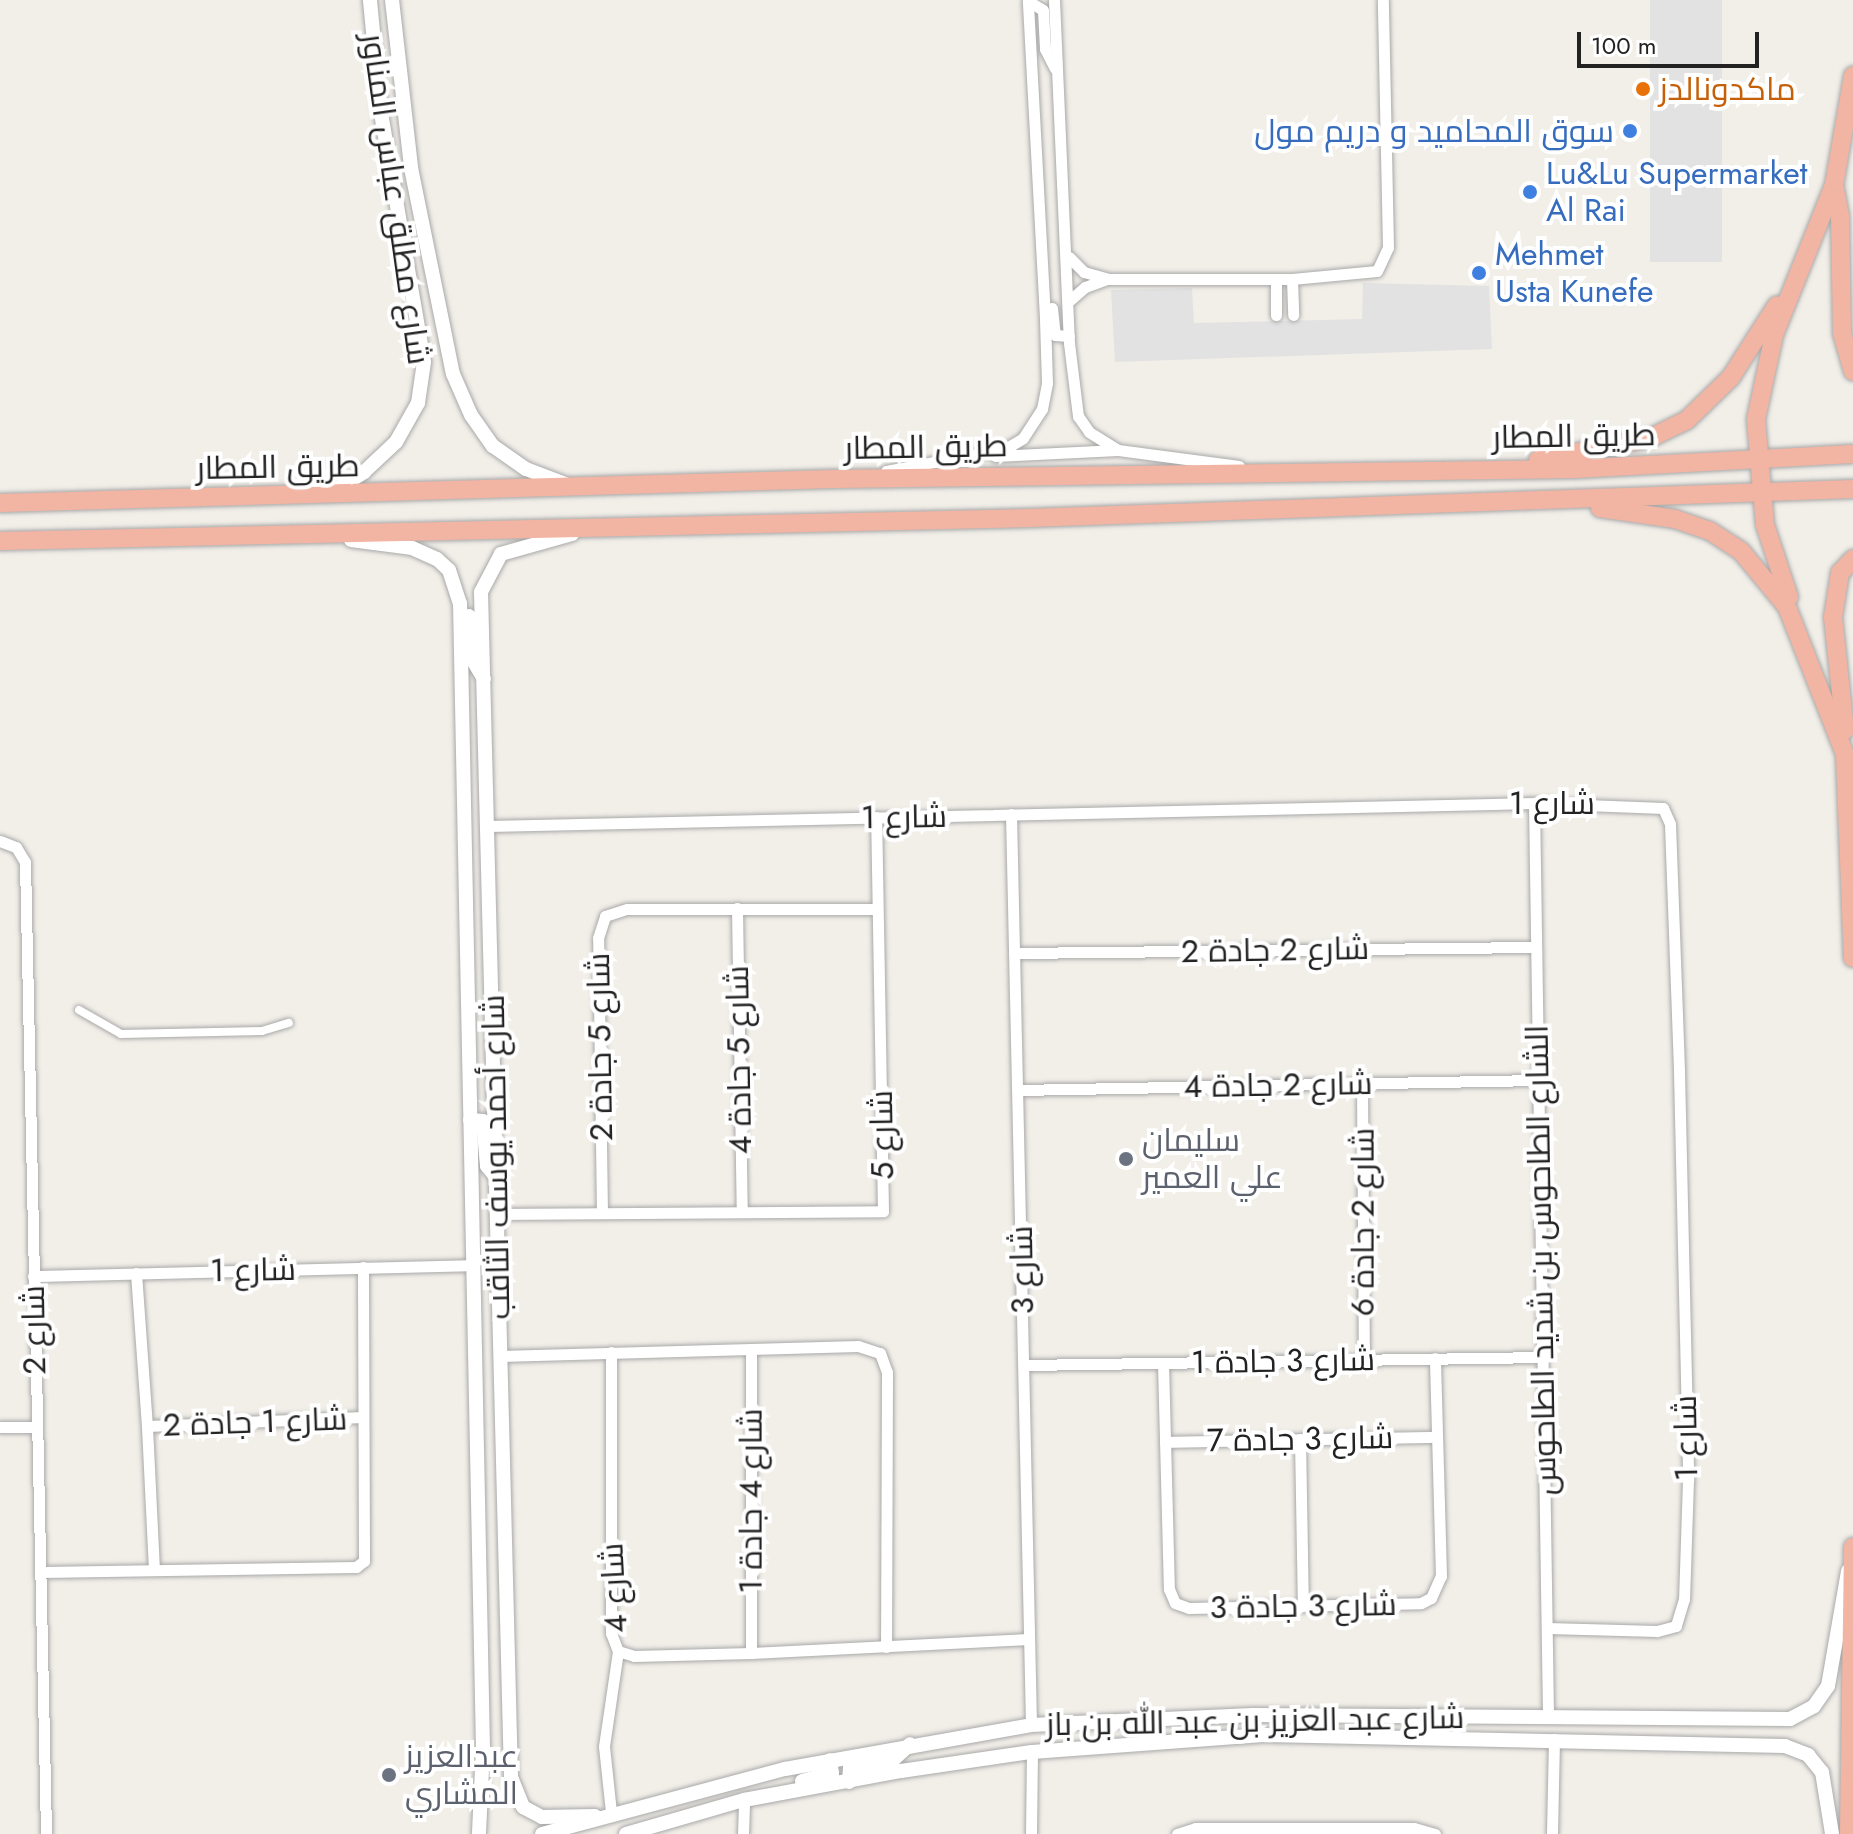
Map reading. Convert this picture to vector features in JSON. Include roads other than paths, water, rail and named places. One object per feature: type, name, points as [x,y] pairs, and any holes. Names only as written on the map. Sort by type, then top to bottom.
[{"type":"highway","points":[[1845,754],[1771,550],[1757,459],[1762,379],[1801,266],[1834,185],[1853,76]]},
{"type":"highway","points":[[1834,185],[1840,216],[1842,333],[1853,371]]},
{"type":"highway","points":[[1492,468],[1650,438],[1687,420],[1731,377],[1801,266]]},
{"type":"highway","name":"طريق المطار","points":[[0,503],[322,497],[834,479],[1272,469],[1492,468],[1853,454]]},
{"type":"highway","name":"طريق المطار","points":[[0,541],[1546,502],[1853,489]]},
{"type":"highway","points":[[1546,502],[1657,515],[1710,531],[1761,572],[1798,627]]},
{"type":"highway","points":[[1853,559],[1840,573],[1833,617],[1845,754],[1853,958]]},
{"type":"highway","points":[[1849,1834],[1853,1549]]},
{"type":"street","name":"شارع مطلق عباس المناور","points":[[322,497],[364,472],[396,442],[418,403],[424,362],[377,85],[370,0]]},
{"type":"street","name":"شارع مطلق عباس المناور","points":[[392,0],[407,137],[453,374],[471,415],[493,446],[526,469],[576,488]]},
{"type":"street","points":[[1054,0],[1070,300],[1069,336],[1078,416],[1089,432],[1118,450]]},
{"type":"street","points":[[1068,257],[1084,272],[1108,279],[1292,279],[1364,276],[1377,271],[1388,255],[1383,0]]},
{"type":"street","points":[[1028,1],[1043,10],[1045,49],[1059,77]]},
{"type":"street","points":[[981,456],[1023,438],[1042,409],[1047,383],[1028,1]]},
{"type":"street","points":[[405,252],[415,260],[430,253]]},
{"type":"street","points":[[1042,276],[1055,335],[1069,336]]},
{"type":"street","points":[[1070,300],[1085,287],[1108,279]]},
{"type":"street","points":[[1276,279],[1276,315]]},
{"type":"street","points":[[1292,279],[1293,315]]},
{"type":"street","points":[[834,479],[981,456],[1118,450],[1272,469]]},
{"type":"street","name":"شارع أحمد يوسف الثاقب","points":[[595,1816],[542,1817],[523,1807],[514,1792],[509,1761],[481,592],[491,564],[512,547],[616,526]]},
{"type":"street","name":"شارع أحمد يوسف الثاقب","points":[[299,533],[426,552],[449,570],[460,603],[482,1709],[479,1834]]},
{"type":"street","points":[[460,603],[469,614],[472,659],[485,679]]},
{"type":"street","name":"شارع 1","points":[[488,826],[1534,803],[1654,804],[1663,808],[1670,824],[1688,1480],[1684,1599],[1676,1626],[1657,1631],[1547,1628]]},
{"type":"street","name":"الشارع الطاحوس بن شديد الطاحوس","points":[[1534,803],[1548,1717]]},
{"type":"street","name":"شارع 3","points":[[1011,814],[1031,1725]]},
{"type":"street","name":"شارع 5","points":[[498,1214],[883,1211],[876,817]]},
{"type":"street","name":"شارع 2","points":[[0,841],[16,847],[25,862],[46,1834]]},
{"type":"street","name":"شارع 5 جادة 4","points":[[737,908],[742,1212]]},
{"type":"street","name":"شارع 5 جادة 2","points":[[602,1213],[598,938],[605,916],[627,909],[877,909]]},
{"type":"street","name":"شارع 2 جادة 2","points":[[1014,953],[1536,947]]},
{"type":"street","points":[[79,1010],[121,1034],[262,1031],[289,1023]]},
{"type":"street","name":"شارع 2 جادة 4","points":[[1018,1090],[1538,1080]]},
{"type":"street","name":"شارع 2 جادة 6","points":[[1362,1084],[1364,1360]]},
{"type":"street","points":[[470,1120],[483,1121],[487,1166],[497,1178]]},
{"type":"street","name":"شارع 1","points":[[33,1276],[473,1265]]},
{"type":"street","name":"شارع 1 جادة 2","points":[[42,1572],[356,1567],[367,1551],[363,1267]]},
{"type":"street","points":[[136,1273],[147,1426]]},
{"type":"street","points":[[500,1356],[858,1346],[880,1353],[887,1372],[886,1647]]},
{"type":"street","name":"شارع 4 جادة 1","points":[[751,1350],[751,1653]]},
{"type":"street","name":"شارع 4","points":[[611,1352],[611,1633],[618,1651],[634,1656],[751,1653],[1029,1639]]},
{"type":"street","name":"شارع 3 جادة 1","points":[[1024,1365],[1542,1357]]},
{"type":"street","name":"شارع 3 جادة 3","points":[[1163,1363],[1169,1589],[1175,1603],[1189,1608],[1303,1606],[1421,1603],[1431,1598],[1441,1576],[1435,1358]]},
{"type":"street","name":"شارع 1 جادة 2","points":[[154,1570],[147,1426],[363,1417]]},
{"type":"street","points":[[0,1427],[37,1427]]},
{"type":"street","name":"شارع 3 جادة 7","points":[[1165,1442],[1436,1437]]},
{"type":"street","points":[[1300,1439],[1303,1606]]},
{"type":"street","name":"شارع عبد العزيز بن عبد الله بن باز","points":[[542,1834],[595,1816],[830,1760],[1031,1725],[1253,1715],[1774,1721],[1798,1717],[1828,1686],[1853,1549]]},
{"type":"street","points":[[611,1812],[604,1746],[618,1651]]},
{"type":"street","points":[[482,1709],[488,1715],[490,1758],[494,1765],[509,1761]]},
{"type":"street","points":[[1179,1740],[1192,1733],[1252,1725],[1253,1715]]},
{"type":"street","points":[[1266,1735],[1272,1721],[1318,1721],[1328,1715]]},
{"type":"street","name":"شارع عبد العزيز بن عبد الله بن باز","points":[[626,1834],[744,1800],[1032,1752],[1266,1735],[1554,1739],[1797,1749],[1822,1772],[1832,1834]]},
{"type":"street","points":[[1552,1834],[1554,1739]]},
{"type":"street","points":[[849,1782],[850,1768],[893,1760],[910,1744]]},
{"type":"street","points":[[1031,1834],[1032,1752]]},
{"type":"street","points":[[770,1795],[783,1785],[828,1776],[833,1768],[830,1760]]},
{"type":"street","points":[[743,1834],[744,1800]]},
{"type":"street","points":[[1177,1834],[1195,1828],[1414,1828],[1435,1834]]},
{"type":"place","name":"ماكدونالدز","points":[[1643,89]]},
{"type":"place","name":"سوق المحاميد و دريم مول","points":[[1630,131]]},
{"type":"place","name":"Lu&Lu Supermarket Al Rai","points":[[1530,192]]},
{"type":"place","name":"Mehmet Usta Kunefe","points":[[1479,273]]},
{"type":"place","name":"سليمان علي العمير","points":[[1126,1159]]},
{"type":"place","name":"عبدالعزيز المشاري","points":[[389,1775]]}]
